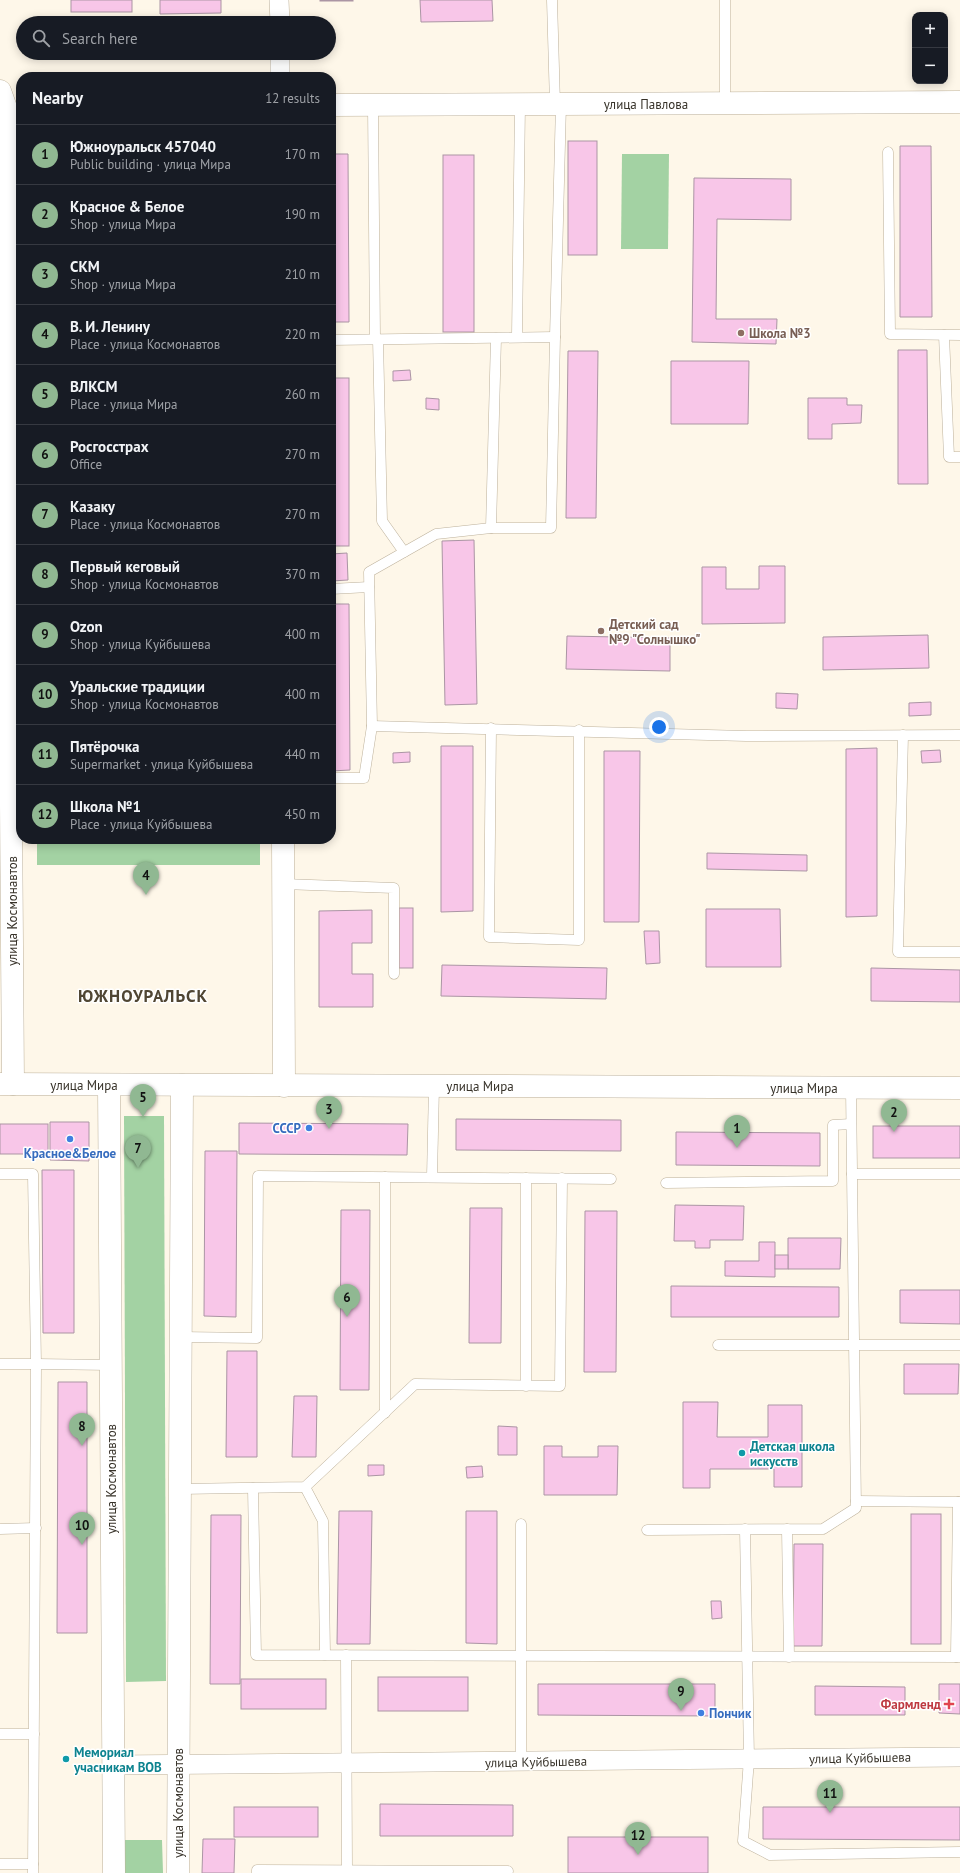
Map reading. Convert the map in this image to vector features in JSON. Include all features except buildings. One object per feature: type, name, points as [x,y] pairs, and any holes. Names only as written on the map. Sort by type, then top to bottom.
[{"type":"street","points":[[279,0],[280,16]]},
{"type":"street","points":[[280,60],[280,72]]},
{"type":"street","name":"улица Павлова","points":[[336,105],[960,102]]},
{"type":"street","name":"улица Космонавтов","points":[[7,1084],[4,274],[9,103]]},
{"type":"street","points":[[283,844],[284,1086]]},
{"type":"street","name":"улица Мира","points":[[7,1084],[960,1088]]},
{"type":"street","name":"улица Космонавтов","points":[[109,1085],[114,1873]]},
{"type":"street","name":"улица Космонавтов","points":[[178,1873],[182,1085]]},
{"type":"street","name":"улица Куйбышева","points":[[113,1765],[960,1757]]},
{"type":"lane","points":[[336,778],[364,778],[372,726],[369,572],[436,534],[491,528],[551,528],[558,104],[552,0]]},
{"type":"lane","points":[[725,0],[725,103]]},
{"type":"lane","points":[[517,337],[520,104]]},
{"type":"lane","points":[[373,105],[376,339],[382,521],[404,552]]},
{"type":"lane","points":[[888,152],[890,334],[960,335]]},
{"type":"lane","points":[[944,335],[948,457],[960,457]]},
{"type":"lane","points":[[336,340],[555,337]]},
{"type":"lane","points":[[491,528],[496,338]]},
{"type":"lane","points":[[336,589],[369,587]]},
{"type":"lane","points":[[372,726],[579,730],[746,736],[960,735]]},
{"type":"lane","points":[[492,728],[489,937],[579,940],[579,730]]},
{"type":"lane","points":[[903,735],[898,952],[960,952]]},
{"type":"lane","points":[[283,884],[394,888],[394,974]]},
{"type":"lane","points":[[432,1177],[434,1086]]},
{"type":"lane","points":[[647,1530],[823,1529],[856,1508],[851,1088]]},
{"type":"lane","points":[[666,1183],[833,1181],[833,1125],[851,1124]]},
{"type":"lane","points":[[0,1174],[33,1174],[36,1364],[33,1869],[0,1864]]},
{"type":"lane","points":[[852,1174],[960,1174]]},
{"type":"lane","points":[[180,1337],[257,1338],[258,1176],[611,1179]]},
{"type":"lane","points":[[385,1177],[385,1413]]},
{"type":"lane","points":[[526,1178],[526,1386]]},
{"type":"lane","points":[[180,1489],[305,1487],[416,1384],[560,1386],[562,1178]]},
{"type":"lane","points":[[718,1345],[960,1345]]},
{"type":"lane","points":[[0,1364],[111,1365]]},
{"type":"lane","points":[[305,1487],[323,1521],[325,1655]]},
{"type":"lane","points":[[253,1488],[256,1655],[958,1657],[959,1502],[856,1501]]},
{"type":"lane","points":[[521,1524],[521,1762]]},
{"type":"lane","points":[[0,1529],[36,1528]]},
{"type":"lane","points":[[745,1529],[749,1759],[743,1841],[770,1855],[960,1852]]},
{"type":"lane","points":[[787,1529],[789,1657]]},
{"type":"lane","points":[[346,1655],[347,1870]]},
{"type":"lane","points":[[0,1734],[34,1734]]},
{"type":"lane","points":[[257,1873],[257,1870],[508,1871]]},
{"type":"green space","points":[[622,154],[669,154],[668,249],[621,249]]},
{"type":"green space","points":[[37,844],[260,844],[260,865],[37,865]]},
{"type":"green space","points":[[124,1116],[164,1116],[166,1681],[126,1682]]},
{"type":"green space","points":[[123,1840],[162,1840],[163,1873],[123,1873]]},
{"type":"place","name":"Школа №3","points":[[741,333]]},
{"type":"place","name":"Детский сад №9 \"Солнышко\"","points":[[601,631]]},
{"type":"place","name":"В. И. Ленину","points":[[146,895]]},
{"type":"place","name":"ВЛКСМ","points":[[143,1117]]},
{"type":"place","name":"СССР","points":[[309,1128]]},
{"type":"place","name":"СКМ","points":[[329,1129]]},
{"type":"place","name":"Красное & Белое","points":[[894,1132]]},
{"type":"place","name":"Красное&Белое","points":[[70,1139]]},
{"type":"place","name":"Южноуральск 457040","points":[[737,1148]]},
{"type":"place","name":"Казаку","points":[[138,1168]]},
{"type":"place","name":"Росгосстрах","points":[[347,1317]]},
{"type":"place","name":"Первый кеговый","points":[[82,1446]]},
{"type":"place","name":"Детская школа искусств","points":[[742,1453]]},
{"type":"place","name":"Уральские традиции","points":[[82,1545]]},
{"type":"place","name":"Фармленд","points":[[949,1704]]},
{"type":"place","name":"Ozon","points":[[681,1711]]},
{"type":"place","name":"Пончик","points":[[701,1713]]},
{"type":"place","name":"Мемориал учасникам ВОВ","points":[[66,1759]]},
{"type":"place","name":"Пятёрочка","points":[[830,1813]]},
{"type":"place","name":"Школа №1","points":[[638,1855]]},
{"type":"district","name":"ЮЖНОУРАЛЬСК","points":[[143,996]]}]
